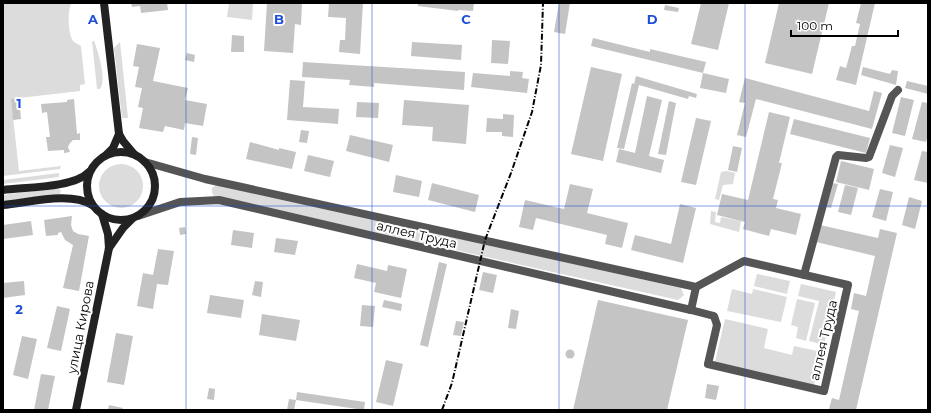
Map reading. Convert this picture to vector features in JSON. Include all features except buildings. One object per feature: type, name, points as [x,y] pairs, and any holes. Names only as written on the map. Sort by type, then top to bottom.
[{"type":"main road","points":[[3,205],[68,198],[85,200],[102,214],[114,220],[135,217],[148,208],[155,191],[155,178],[146,162],[135,155],[119,134],[104,3]]},
{"type":"main road","points":[[3,190],[67,182],[84,177],[113,148],[119,134]]},
{"type":"main road","points":[[104,156],[116,152],[135,155]]},
{"type":"main road","points":[[91,170],[87,188],[93,206]]},
{"type":"main road","name":"улица Кирова","points":[[76,410],[109,248],[108,234],[102,214]]},
{"type":"main road","name":"улица Кирова","points":[[109,248],[122,228],[135,217]]},
{"type":"street","points":[[804,275],[836,157],[838,155],[869,157],[892,96],[898,90]]},
{"type":"street","name":"аллея Труда","points":[[135,217],[180,202],[219,200],[691,310],[714,316],[717,325],[708,364],[824,391],[848,285],[744,261],[696,287],[205,179],[146,162]]},
{"type":"street","points":[[691,310],[696,287]]},
{"type":"shaded area","points":[[3,3],[72,3],[69,10],[69,27],[71,38],[81,46],[85,84],[80,85],[80,91],[11,99],[19,171],[61,166],[60,169],[3,176]]},
{"type":"shaded area","points":[[229,3],[253,3],[252,20],[227,17]]},
{"type":"shaded area","points":[[92,41],[94,41],[98,52],[101,66],[103,80],[100,89],[97,89]]},
{"type":"shaded area","points":[[120,42],[128,118],[122,118],[114,48]]},
{"type":"shaded area","points":[[117,164],[125,164],[130,165],[137,170],[142,177],[142,195],[137,202],[130,207],[117,208],[109,205],[102,198],[99,190],[99,182],[102,174],[109,167]]},
{"type":"shaded area","points":[[727,171],[735,173],[733,184],[723,185],[719,200],[715,199],[721,172]]},
{"type":"shaded area","points":[[59,173],[59,177],[3,184],[3,180]]},
{"type":"shaded area","points":[[217,184],[681,288],[684,295],[678,300],[214,196],[212,193],[212,188]]},
{"type":"shaded area","points":[[58,188],[61,191],[59,195],[3,201],[3,195]]},
{"type":"shaded area","points":[[711,211],[716,212],[715,222],[720,223],[721,217],[741,221],[739,232],[710,224]]},
{"type":"shaded area","points":[[757,274],[790,281],[787,294],[754,286]]},
{"type":"shaded area","points":[[801,284],[836,292],[824,345],[809,341],[819,301],[798,296]]},
{"type":"shaded area","points":[[732,289],[752,294],[753,289],[787,297],[781,322],[727,311]]},
{"type":"shaded area","points":[[797,299],[815,303],[806,341],[796,338],[798,327],[791,325]]},
{"type":"shaded area","points":[[725,319],[768,329],[764,348],[792,355],[794,346],[822,352],[814,385],[715,362]]},
{"type":"railway","points":[[442,410],[452,383],[485,240],[511,173],[532,112],[541,65],[543,3]]}]
